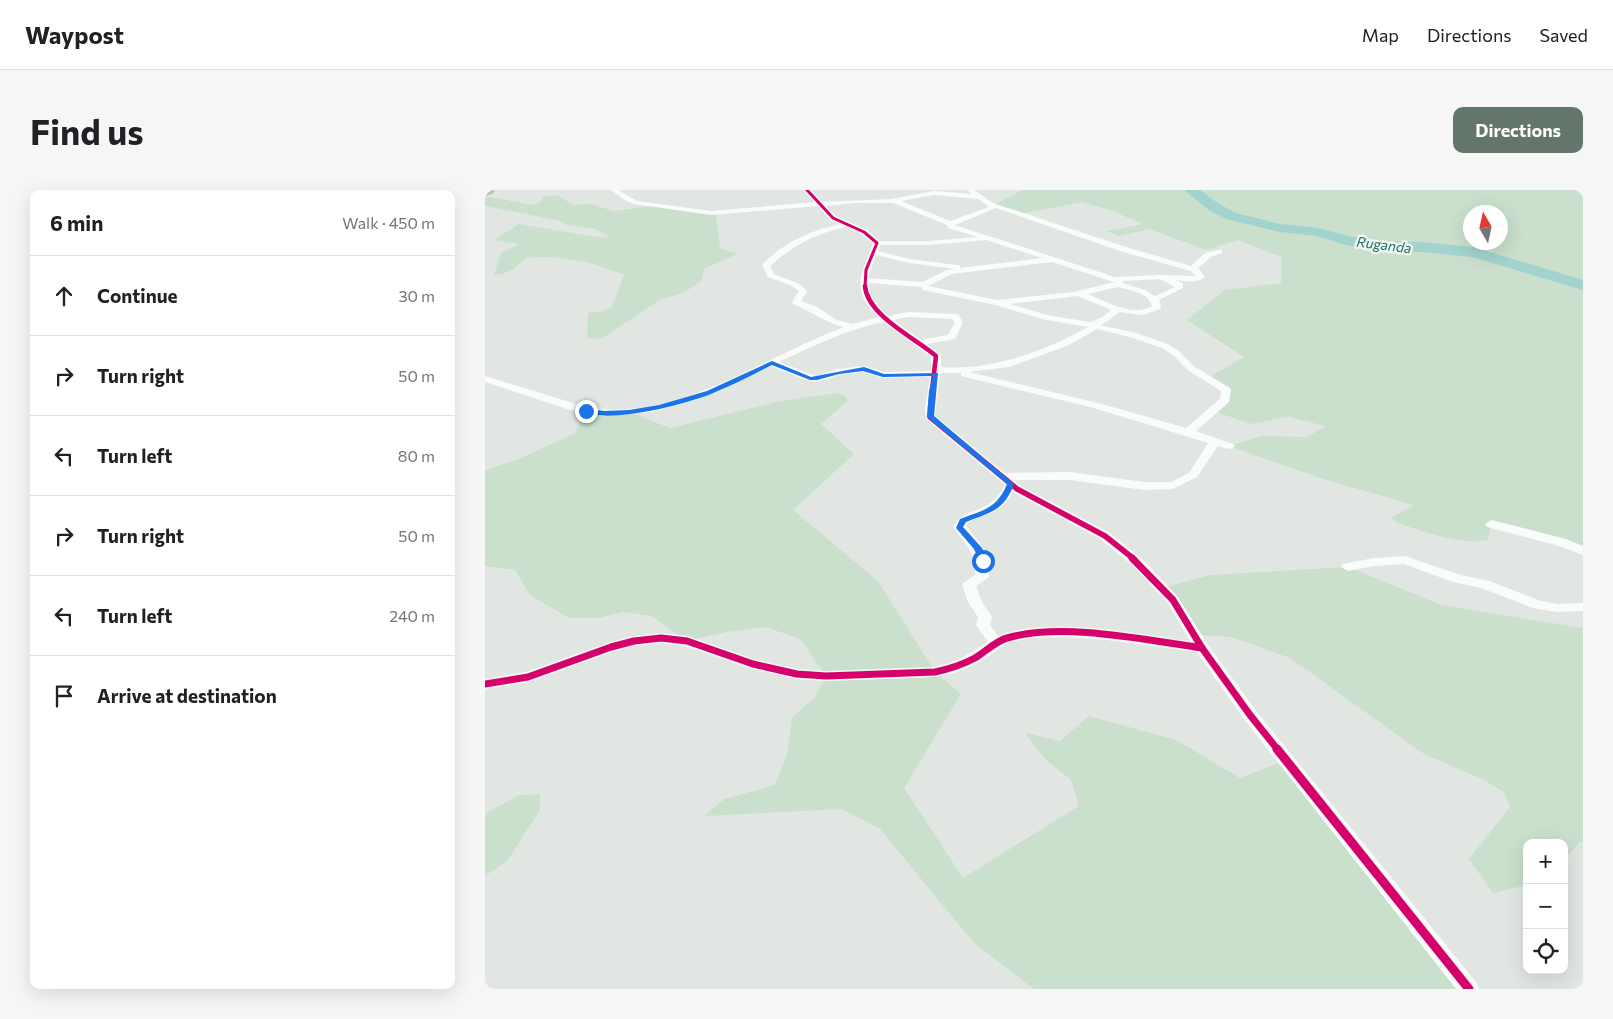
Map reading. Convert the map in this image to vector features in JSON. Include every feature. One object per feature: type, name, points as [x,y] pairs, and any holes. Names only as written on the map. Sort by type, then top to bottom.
[{"type":"street","points":[[616,190],[628,200],[636,203],[711,213],[760,207],[819,205],[874,200],[892,201],[910,206],[951,224],[951,226],[1117,282],[1152,296],[1157,307],[1149,313],[1140,314],[1117,309],[1079,294]]},
{"type":"street","points":[[807,190],[833,218],[864,232],[876,248],[909,261],[968,269]]},
{"type":"street","points":[[970,190],[993,205],[1126,250],[1194,269],[1201,277],[1197,279],[1160,277],[1117,282],[1079,294],[997,302]]},
{"type":"street","points":[[867,193],[874,200]]},
{"type":"street","points":[[892,201],[934,194],[982,198]]},
{"type":"street","points":[[951,224],[992,209],[993,205]]},
{"type":"street","points":[[845,225],[818,231],[804,238],[766,265],[767,272],[771,277],[793,282],[801,288],[803,291],[795,302],[814,309],[822,316],[835,322],[851,326]]},
{"type":"street","points":[[876,248],[989,238]]},
{"type":"street","points":[[876,248],[864,280],[865,292],[869,302],[885,317],[936,356],[936,372],[930,417],[1006,480],[1041,502],[1105,536],[1137,562],[1173,600],[1202,648],[1250,715],[1469,989]]},
{"type":"street","points":[[1194,269],[1207,255],[1219,251]]},
{"type":"street","points":[[923,285],[940,275],[968,269],[1052,260]]},
{"type":"street","points":[[1155,299],[1179,288],[1180,285],[1160,277]]},
{"type":"street","points":[[864,280],[923,285],[926,288],[997,302],[1045,317],[1133,335],[1165,346],[1176,353],[1192,370],[1226,390],[1225,400],[1188,432]]},
{"type":"street","points":[[1091,325],[1104,320],[1117,309]]},
{"type":"street","points":[[485,379],[586,411],[605,413],[629,412],[660,407],[710,393],[851,326],[885,317],[921,315],[955,316],[959,322],[952,337],[921,343]]},
{"type":"street","points":[[772,363],[817,379],[838,372],[864,369],[883,376],[989,368],[1017,362],[1032,354],[1064,344],[1089,331],[1093,328],[1091,325]]},
{"type":"street","points":[[951,371],[1069,397],[1229,446]]},
{"type":"street","points":[[1006,480],[1071,476],[1144,486],[1173,485],[1193,475],[1215,441]]},
{"type":"street","points":[[997,643],[983,625],[985,616],[978,609],[970,593],[969,584],[983,577],[983,561],[978,548],[959,528],[963,520],[996,508],[1005,497],[1006,480]]},
{"type":"street","points":[[1491,524],[1561,542],[1583,550]]},
{"type":"street","points":[[1348,567],[1374,562],[1405,560],[1458,579],[1484,584],[1538,606],[1557,608],[1583,607]]},
{"type":"street","points":[[485,684],[528,677],[611,647],[634,641],[661,638],[687,641],[753,664],[797,674],[826,676],[935,672],[950,669],[973,659],[1005,638],[1030,633],[1066,632],[1107,635],[1202,648]]},
{"type":"green space","points":[[1023,190],[1583,190],[1583,551],[1491,525],[1488,540],[1465,541],[1430,533],[1397,523],[1391,518],[1414,505],[1320,478],[1229,446],[1261,436],[1307,437],[1326,426],[1288,417],[1250,424],[1214,411],[1227,394],[1206,379],[1244,357],[1187,320],[1225,290],[1281,283],[1282,257],[1238,240],[1207,250],[1149,229],[1119,236],[1106,231],[1143,224],[1110,210],[1082,202],[1021,214],[993,205]]},
{"type":"green space","points":[[557,195],[573,205],[590,204],[614,211],[652,206],[711,213],[716,215],[720,248],[737,254],[704,269],[702,280],[685,292],[658,301],[601,339],[587,338],[588,313],[601,312],[612,307],[624,275],[601,266],[576,260],[538,257],[526,258],[512,270],[494,275],[501,253],[520,244],[494,240],[519,224],[603,238],[610,236],[595,229],[568,225],[560,221],[485,206],[485,196],[532,205],[540,203],[543,197]]},
{"type":"green space","points":[[836,393],[845,396],[848,401],[821,424],[854,454],[793,510],[878,581],[935,672],[961,694],[904,788],[963,878],[1079,806],[1071,780],[1045,759],[1025,733],[1060,741],[1089,716],[1176,740],[1240,778],[1286,760],[1469,989],[1034,989],[973,942],[880,829],[842,809],[704,816],[724,799],[775,785],[787,754],[792,718],[815,697],[826,676],[800,639],[766,627],[726,632],[687,641],[652,616],[623,612],[598,618],[569,618],[530,595],[515,570],[485,566],[485,470],[516,460],[574,434],[586,411],[629,412],[670,428],[776,402]]},
{"type":"green space","points":[[1348,567],[1441,605],[1583,628],[1583,842],[1580,842],[1568,856],[1568,839],[1523,839],[1523,886],[1493,893],[1469,859],[1510,807],[1504,792],[1480,778],[1424,754],[1290,658],[1231,637],[1194,635],[1161,588],[1210,575]]},
{"type":"green space","points":[[540,794],[540,810],[507,861],[485,876],[485,814],[519,795]]},
{"type":"waterway","name":"Ruganda","points":[[1191,190],[1214,207],[1231,216],[1280,228],[1318,232],[1346,240],[1381,246],[1421,247],[1473,252],[1583,285]]},
{"type":"cycle path","points":[[807,190],[833,218],[864,232],[877,243],[867,266],[864,280],[865,292],[879,313],[936,356],[930,417],[1017,489],[1105,536],[1137,562],[1173,600],[1202,648],[1250,715],[1469,989]]},
{"type":"cycle path","points":[[485,684],[528,677],[611,647],[634,641],[661,638],[687,641],[753,664],[797,674],[826,676],[935,672],[950,669],[973,659],[1005,638],[1030,633],[1066,632],[1107,635],[1202,648]]},
{"type":"route","points":[[586,411],[605,413],[629,412],[660,407],[710,393],[772,363],[817,379],[854,369],[864,369],[883,376],[936,374],[932,391],[930,417],[936,424],[1011,484],[1005,497],[996,508],[963,520],[959,528],[978,548],[983,561]]}]
